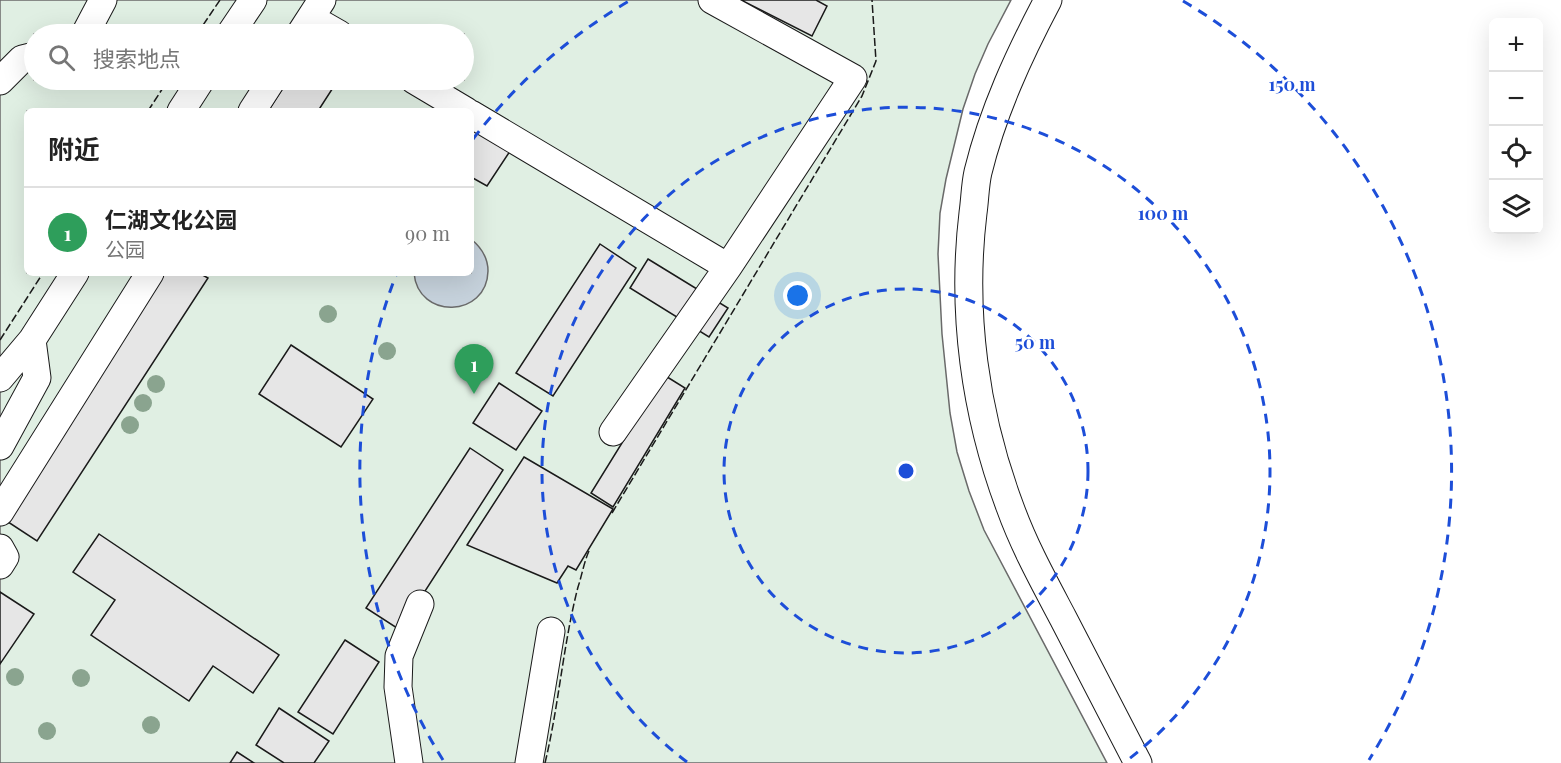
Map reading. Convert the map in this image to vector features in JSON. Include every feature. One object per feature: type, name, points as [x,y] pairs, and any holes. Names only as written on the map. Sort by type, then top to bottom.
[{"type":"street","points":[[90,24],[103,0]]},
{"type":"street","points":[[237,24],[253,0]]},
{"type":"street","points":[[613,432],[728,267],[853,78],[712,0]]},
{"type":"street","points":[[1048,0],[998,105],[978,174],[969,254],[969,311],[976,378],[989,444],[1010,508],[1038,570],[1138,763]]},
{"type":"street","points":[[0,81],[24,58]]},
{"type":"street","points":[[182,108],[194,90]]},
{"type":"street","points":[[254,108],[266,90]]},
{"type":"street","points":[[431,90],[461,108]]},
{"type":"street","points":[[474,116],[728,267]]},
{"type":"street","points":[[0,378],[32,340],[73,276]]},
{"type":"street","points":[[0,512],[148,276]]},
{"type":"street","points":[[0,446],[37,378],[32,340]]},
{"type":"street","points":[[0,548],[5,557],[0,565]]},
{"type":"street","points":[[409,763],[398,687],[399,656],[420,604]]},
{"type":"street","points":[[529,763],[551,631]]},
{"type":"green space","points":[[0,0],[1011,0],[988,44],[963,109],[940,213],[938,254],[942,334],[950,413],[957,452],[984,530],[1107,763],[0,763]]},
{"type":"shaded area","points":[[474,242],[484,254],[488,266],[485,287],[477,298],[465,305],[452,307],[439,305],[427,299],[418,288],[415,276],[474,276]]},
{"type":"building","points":[[741,0],[816,0],[827,6],[812,36]]},
{"type":"building","points":[[282,90],[332,90],[320,108],[270,108]]},
{"type":"building","points":[[474,124],[512,148],[487,186],[474,179]]},
{"type":"building","points":[[600,244],[636,268],[553,396],[516,373]]},
{"type":"building","points":[[648,259],[728,308],[709,337],[630,288]]},
{"type":"building","points":[[163,276],[204,276],[208,278],[37,541],[5,520]]},
{"type":"building","points":[[291,345],[373,399],[341,447],[259,394]]},
{"type":"building","points":[[664,375],[685,388],[613,507],[591,493]]},
{"type":"building","points":[[499,383],[542,411],[516,450],[473,423]]},
{"type":"building","points":[[470,448],[503,470],[400,630],[366,608]]},
{"type":"building","points":[[524,457],[613,509],[576,570],[568,566],[557,583],[467,545]]},
{"type":"building","points":[[99,534],[279,655],[253,693],[213,666],[189,701],[91,635],[115,600],[73,572]]},
{"type":"building","points":[[0,592],[34,614],[0,664]]},
{"type":"building","points":[[345,640],[379,662],[333,734],[298,712]]},
{"type":"building","points":[[279,708],[329,741],[314,763],[284,763],[256,745]]},
{"type":"building","points":[[237,752],[254,763],[230,763]]},
{"type":"fence","points":[[204,24],[220,0]]},
{"type":"fence","points":[[612,513],[862,96],[876,61],[872,0]]},
{"type":"fence","points":[[150,108],[162,90]]},
{"type":"fence","points":[[0,340],[41,276]]},
{"type":"fence","points":[[545,763],[573,609],[589,551]]},
{"type":"place","name":"仁湖文化公园","points":[[474,394]]}]
